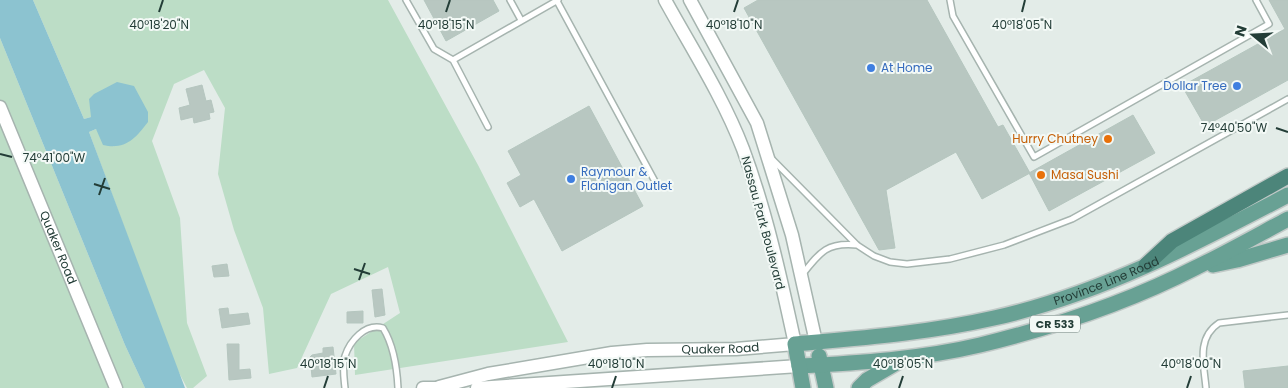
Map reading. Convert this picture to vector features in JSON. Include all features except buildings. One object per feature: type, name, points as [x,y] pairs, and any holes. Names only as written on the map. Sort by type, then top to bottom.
[{"type":"highway","points":[[1146,265],[1172,241],[1288,176]]},
{"type":"main road","name":"Province Line Road","points":[[816,342],[910,334],[996,318],[1078,293],[1146,265],[1288,195]]},
{"type":"main road","name":"Province Line Road","points":[[821,365],[907,357],[979,345],[1044,327],[1109,305],[1196,268],[1288,219]]},
{"type":"main road","points":[[1196,268],[1237,260],[1288,245]]},
{"type":"main road","name":"CR 533","points":[[794,344],[816,342]]},
{"type":"main road","points":[[816,342],[826,388]]},
{"type":"main road","points":[[794,344],[803,388]]},
{"type":"main road","points":[[859,388],[868,380],[907,357]]},
{"type":"main road","name":"CR 533","points":[[799,366],[821,365]]},
{"type":"street","name":"Nassau Park Boulevard","points":[[665,0],[724,107],[742,148],[756,188],[794,344]]},
{"type":"street","name":"Nassau Park Boulevard","points":[[690,0],[746,99],[768,156],[802,275],[816,342]]},
{"type":"street","name":"Quaker Road","points":[[0,107],[116,388]]},
{"type":"street","name":"Quaker Road","points":[[423,388],[444,387],[488,374],[612,353],[647,350],[736,349],[794,344]]},
{"type":"street","name":"Quaker Road","points":[[477,388],[799,366]]},
{"type":"lane","points":[[406,0],[434,50],[453,60],[488,127]]},
{"type":"lane","points":[[510,0],[520,20]]},
{"type":"lane","points":[[453,60],[558,0],[658,187]]},
{"type":"lane","points":[[950,0],[952,16],[1034,157],[1269,24],[1256,0]]},
{"type":"lane","points":[[768,156],[857,245],[874,256],[890,262],[907,264],[950,259],[1004,245],[1072,219],[1288,100]]},
{"type":"lane","points":[[802,275],[816,257],[828,247],[841,243],[857,245]]},
{"type":"lane","points":[[1206,388],[1203,349],[1205,337],[1210,329],[1219,323],[1288,315]]},
{"type":"lane","points":[[345,388],[343,369],[345,355],[354,340],[364,330],[378,326],[383,328],[391,346],[398,388]]},
{"type":"green space","points":[[33,0],[388,0],[478,165],[568,342],[355,375],[354,343],[400,313],[388,267],[331,294],[297,368],[269,374],[263,308],[234,230],[218,174],[225,108],[204,70],[174,84],[152,141],[180,218],[187,323],[207,376],[193,388],[187,388],[175,365],[89,132],[96,129],[114,147],[91,117],[84,119]]},
{"type":"green space","points":[[0,38],[125,345],[145,388],[0,388]]},
{"type":"water","points":[[0,0],[33,0],[84,119],[91,117],[89,99],[94,94],[117,82],[134,86],[148,112],[148,122],[129,142],[117,146],[103,145],[96,129],[89,132],[185,388],[145,388],[125,345],[0,38]]},
{"type":"place","name":"At Home","points":[[871,68]]},
{"type":"place","name":"Dollar Tree","points":[[1237,86]]},
{"type":"place","name":"Hurry Chutney","points":[[1108,139]]},
{"type":"place","name":"Masa Sushi","points":[[1041,175]]},
{"type":"place","name":"Raymour & Flanigan Outlet","points":[[571,179]]}]
